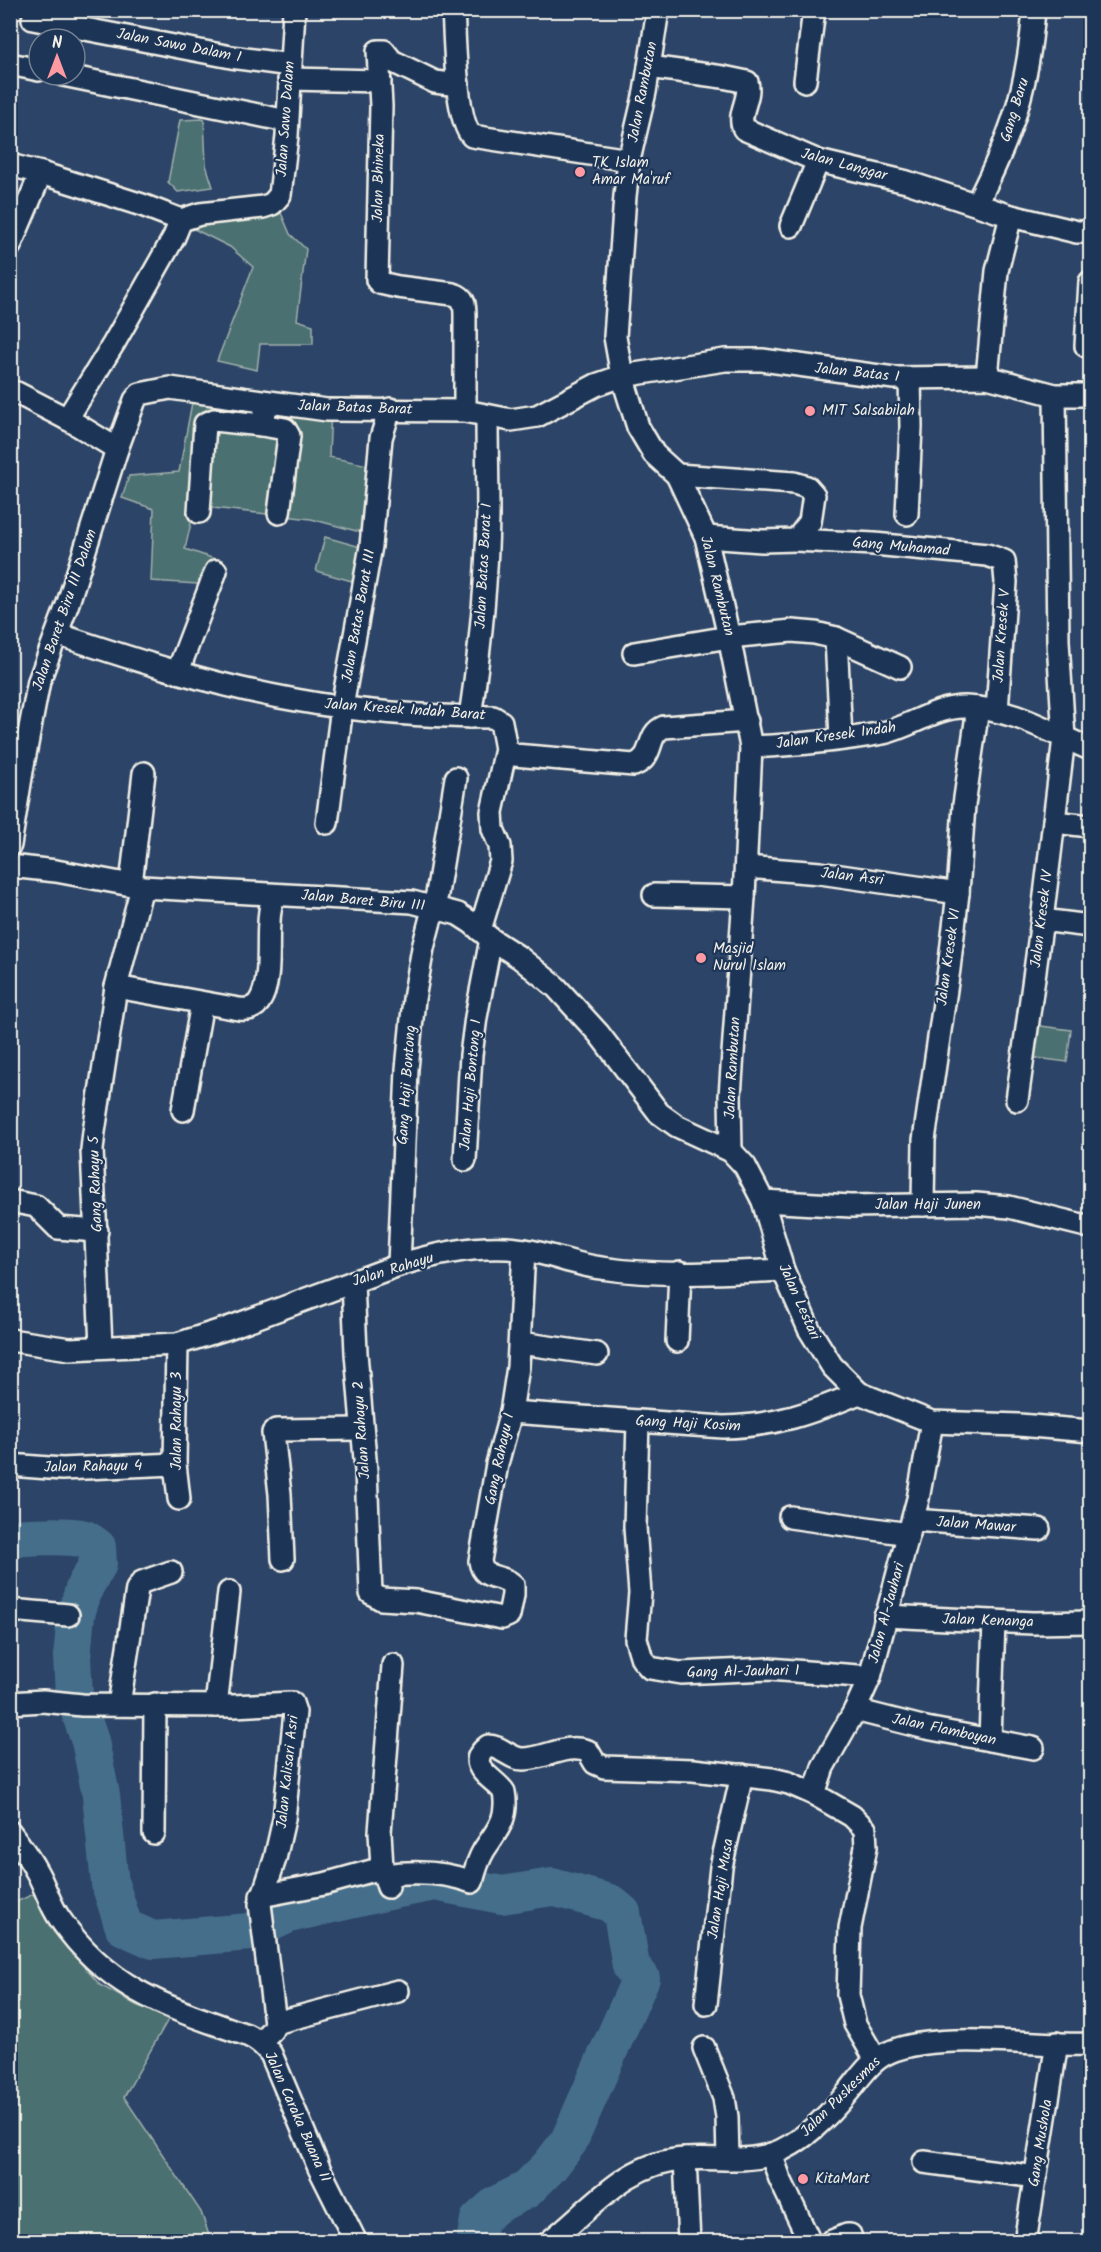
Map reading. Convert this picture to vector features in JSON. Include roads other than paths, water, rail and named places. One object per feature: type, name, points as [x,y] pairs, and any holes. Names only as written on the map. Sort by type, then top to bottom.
[{"type":"street","name":"Jalan Sawo Dalam","points":[[181,220],[200,214],[263,207],[272,204],[280,195],[294,10]]},
{"type":"street","points":[[453,10],[458,85],[464,126],[472,136],[629,160]]},
{"type":"street","name":"Jalan Rambutan","points":[[658,10],[649,67],[629,160],[622,223],[615,337],[622,376],[638,428],[654,454],[677,475],[706,537],[751,747],[746,867],[730,1096],[730,1151]]},
{"type":"street","points":[[805,81],[814,10]]},
{"type":"street","name":"Gang Baru","points":[[978,203],[1001,156],[1015,118],[1030,53],[1034,10]]},
{"type":"street","name":"Jalan Sawo Dalam 1","points":[[33,20],[231,57],[289,72],[380,81]]},
{"type":"street","name":"Jalan Bhineka","points":[[458,85],[435,82],[392,61],[382,50],[378,53],[380,81],[377,280],[380,283],[453,294],[462,298],[465,303],[465,411]]},
{"type":"street","points":[[10,64],[27,68]]},
{"type":"street","name":"Jalan Langgar","points":[[649,67],[747,82],[749,92],[741,120],[744,129],[818,161],[907,182],[978,203],[1011,216],[1077,232],[1090,232]]},
{"type":"street","points":[[87,80],[287,121]]},
{"type":"street","points":[[791,226],[818,161]]},
{"type":"street","points":[[10,165],[142,205],[181,220],[174,237],[114,343],[67,419]]},
{"type":"street","points":[[10,246],[41,173]]},
{"type":"street","points":[[987,377],[997,271],[1011,216]]},
{"type":"street","points":[[1086,346],[1090,282]]},
{"type":"street","name":"Jalan Batas I","points":[[622,376],[724,360],[762,360],[822,370],[894,378],[987,377],[1055,395],[1090,395]]},
{"type":"street","name":"Jalan Batas Barat","points":[[117,449],[135,400],[140,394],[170,388],[327,410],[465,411],[512,420],[537,416],[596,385],[622,376]]},
{"type":"street","points":[[907,514],[910,378]]},
{"type":"street","points":[[10,392],[67,419],[117,449]]},
{"type":"street","name":"Jalan Kresek IV","points":[[1017,1100],[1064,738],[1058,641],[1055,395]]},
{"type":"street","points":[[262,425],[265,402]]},
{"type":"street","name":"Jalan Batas Barat III","points":[[327,822],[342,707],[371,546],[381,438],[390,409]]},
{"type":"street","name":"Jalan Batas Barat I","points":[[470,717],[480,654],[486,567],[487,416]]},
{"type":"street","points":[[199,512],[205,424],[214,420],[285,429],[289,436],[279,513]]},
{"type":"street","name":"Jalan Baret Biru III Dalam","points":[[10,845],[22,765],[39,681],[94,525],[117,449]]},
{"type":"street","points":[[677,475],[794,483],[807,487],[814,495],[810,522],[796,540]]},
{"type":"street","name":"Gang Muhamad","points":[[706,537],[874,544],[976,554],[998,557],[1004,561]]},
{"type":"street","name":"Jalan Kresek V","points":[[988,710],[1006,582],[1004,561]]},
{"type":"street","points":[[178,671],[216,571]]},
{"type":"street","points":[[634,653],[729,637],[792,631],[836,638],[900,667]]},
{"type":"street","name":"Jalan Kresek Indah Barat","points":[[57,634],[252,691],[342,707],[493,717],[499,719],[503,727],[506,748]]},
{"type":"street","points":[[836,638],[841,738]]},
{"type":"street","name":"Jalan Kresek Indah","points":[[751,747],[794,745],[884,732],[946,710],[962,707],[1028,719],[1090,749]]},
{"type":"street","name":"Jalan Kresek VI","points":[[923,1205],[924,1140],[958,893],[964,805],[988,710]]},
{"type":"street","points":[[506,748],[514,755],[634,765],[642,762],[649,753],[653,736],[657,730],[664,727],[747,722]]},
{"type":"street","name":"Jalan Haji Bontong I","points":[[465,1160],[476,1017],[486,934],[501,861],[500,846],[493,829],[492,812],[506,748]]},
{"type":"street","name":"Gang Rahayu 5","points":[[101,1346],[92,1150],[116,987],[137,886],[144,773]]},
{"type":"street","name":"Gang Haji Bontong","points":[[399,1265],[406,1081],[414,999],[423,948],[435,907],[456,778]]},
{"type":"street","points":[[1054,822],[1090,826]]},
{"type":"street","name":"Jalan Baret Biru III","points":[[10,866],[56,871],[137,886],[412,902],[458,914],[519,957],[556,987],[599,1034],[659,1113],[677,1126],[730,1151]]},
{"type":"street","name":"Jalan Asri","points":[[746,867],[831,874],[958,893]]},
{"type":"street","points":[[116,987],[245,1010],[255,1006],[260,1001],[266,981],[273,895]]},
{"type":"street","points":[[654,895],[744,897]]},
{"type":"street","points":[[1042,920],[1090,926]]},
{"type":"street","points":[[183,1110],[202,1003]]},
{"type":"street","name":"Jalan Lestari","points":[[730,1151],[745,1166],[763,1201],[783,1270],[809,1329],[832,1366],[860,1392],[874,1400],[932,1422],[1019,1425],[1090,1431]]},
{"type":"street","name":"Jalan Haji Junen","points":[[763,1201],[851,1206],[976,1204],[1009,1207],[1090,1227]]},
{"type":"street","points":[[10,1202],[36,1206],[58,1228],[97,1231]]},
{"type":"street","name":"Jalan Rahayu","points":[[12,1347],[70,1349],[177,1344],[228,1328],[399,1265],[422,1258],[480,1248],[524,1250],[600,1268],[680,1272],[783,1270]]},
{"type":"street","name":"Gang Rahayu I","points":[[369,1579],[371,1593],[381,1599],[416,1601],[478,1614],[506,1617],[509,1615],[514,1589],[510,1582],[483,1571],[480,1561],[497,1464],[511,1412],[520,1343],[524,1250]]},
{"type":"street","points":[[677,1341],[680,1272]]},
{"type":"street","name":"Jalan Rahayu 2","points":[[353,1282],[361,1429],[366,1471],[369,1579]]},
{"type":"street","points":[[520,1343],[597,1354]]},
{"type":"street","name":"Jalan Rahayu 3","points":[[177,1344],[175,1464],[179,1499]]},
{"type":"street","name":"Gang Haji Kosim","points":[[511,1412],[723,1427],[754,1427],[818,1410],[860,1392]]},
{"type":"street","name":"Gang Al-Jauhari 1","points":[[638,1421],[635,1527],[640,1593],[636,1639],[642,1659],[650,1668],[669,1672],[769,1669],[870,1677]]},
{"type":"street","name":"Jalan Al-Jauhari","points":[[814,1794],[823,1767],[855,1710],[870,1677],[911,1527],[932,1422]]},
{"type":"street","points":[[283,1559],[280,1494],[273,1433],[276,1430],[361,1429]]},
{"type":"street","name":"Jalan Rahayu 4","points":[[10,1466],[62,1469],[175,1464]]},
{"type":"street","name":"Jalan Mawar","points":[[790,1518],[911,1527],[1039,1529]]},
{"type":"street","points":[[119,1705],[137,1589],[142,1582],[171,1572]]},
{"type":"street","points":[[216,1706],[229,1592]]},
{"type":"street","points":[[10,1610],[68,1615]]},
{"type":"street","name":"Jalan Kenanga","points":[[885,1616],[994,1621],[1090,1622]]},
{"type":"street","points":[[990,1740],[994,1621]]},
{"type":"street","points":[[384,1877],[380,1832],[393,1665]]},
{"type":"street","name":"Jalan Kalisari Asri","points":[[10,1703],[254,1706],[289,1702],[294,1707],[284,1818],[275,1859],[261,1900],[275,2023]]},
{"type":"street","points":[[154,1833],[155,1704]]},
{"type":"street","name":"Jalan Flamboyan","points":[[855,1710],[926,1728],[1034,1748]]},
{"type":"street","points":[[261,1900],[324,1884],[406,1872],[428,1872],[472,1882],[478,1861],[498,1832],[504,1815],[504,1792],[486,1776],[479,1766],[480,1756],[488,1746],[524,1759],[571,1748],[588,1751],[595,1762],[604,1767],[693,1770],[789,1783],[814,1794],[852,1816],[865,1829],[866,1847],[850,1928],[848,1995],[855,2024],[876,2060]]},
{"type":"street","name":"Jalan Haji Musa","points":[[706,2004],[721,1868],[742,1775]]},
{"type":"street","name":"Jalan Caraka Buana II","points":[[10,1832],[38,1875],[60,1920],[105,1970],[125,1985],[153,2000],[260,2042],[271,2054],[320,2168],[356,2241]]},
{"type":"street","points":[[260,2042],[272,2030],[275,2023],[398,1991]]},
{"type":"street","name":"Jalan Puskesmas","points":[[549,2241],[602,2195],[629,2175],[651,2165],[685,2159],[728,2159],[771,2154],[799,2139],[820,2121],[876,2060],[895,2049],[943,2042],[1090,2044]]},
{"type":"street","name":"Gang Mushola","points":[[1025,2241],[1058,2043]]},
{"type":"street","points":[[704,2048],[724,2098],[728,2159]]},
{"type":"street","points":[[771,2154],[780,2179],[810,2241]]},
{"type":"street","points":[[685,2159],[689,2241]]},
{"type":"street","points":[[924,2163],[1036,2177]]},
{"type":"street","points":[[830,2241],[850,2235],[852,2241]]},
{"type":"waterway","points":[[10,1539],[69,1537],[85,1539],[97,1547],[98,1564],[85,1586],[76,1614],[72,1658],[74,1695],[90,1741],[101,1795],[110,1884],[124,1927],[153,1940],[250,1932],[289,1914],[435,1882],[502,1895],[552,1887],[610,1903],[622,1913],[631,1966],[641,1978],[569,2141],[550,2166],[526,2190],[496,2205],[479,2220],[475,2242]]},
{"type":"place","name":"TK Islam Amar Ma'ruf","points":[[580,172]]},
{"type":"place","name":"MIT Salsabilah","points":[[810,411]]},
{"type":"place","name":"Masjid Nurul Islam","points":[[701,958]]},
{"type":"place","name":"KitaMart","points":[[803,2179]]}]
